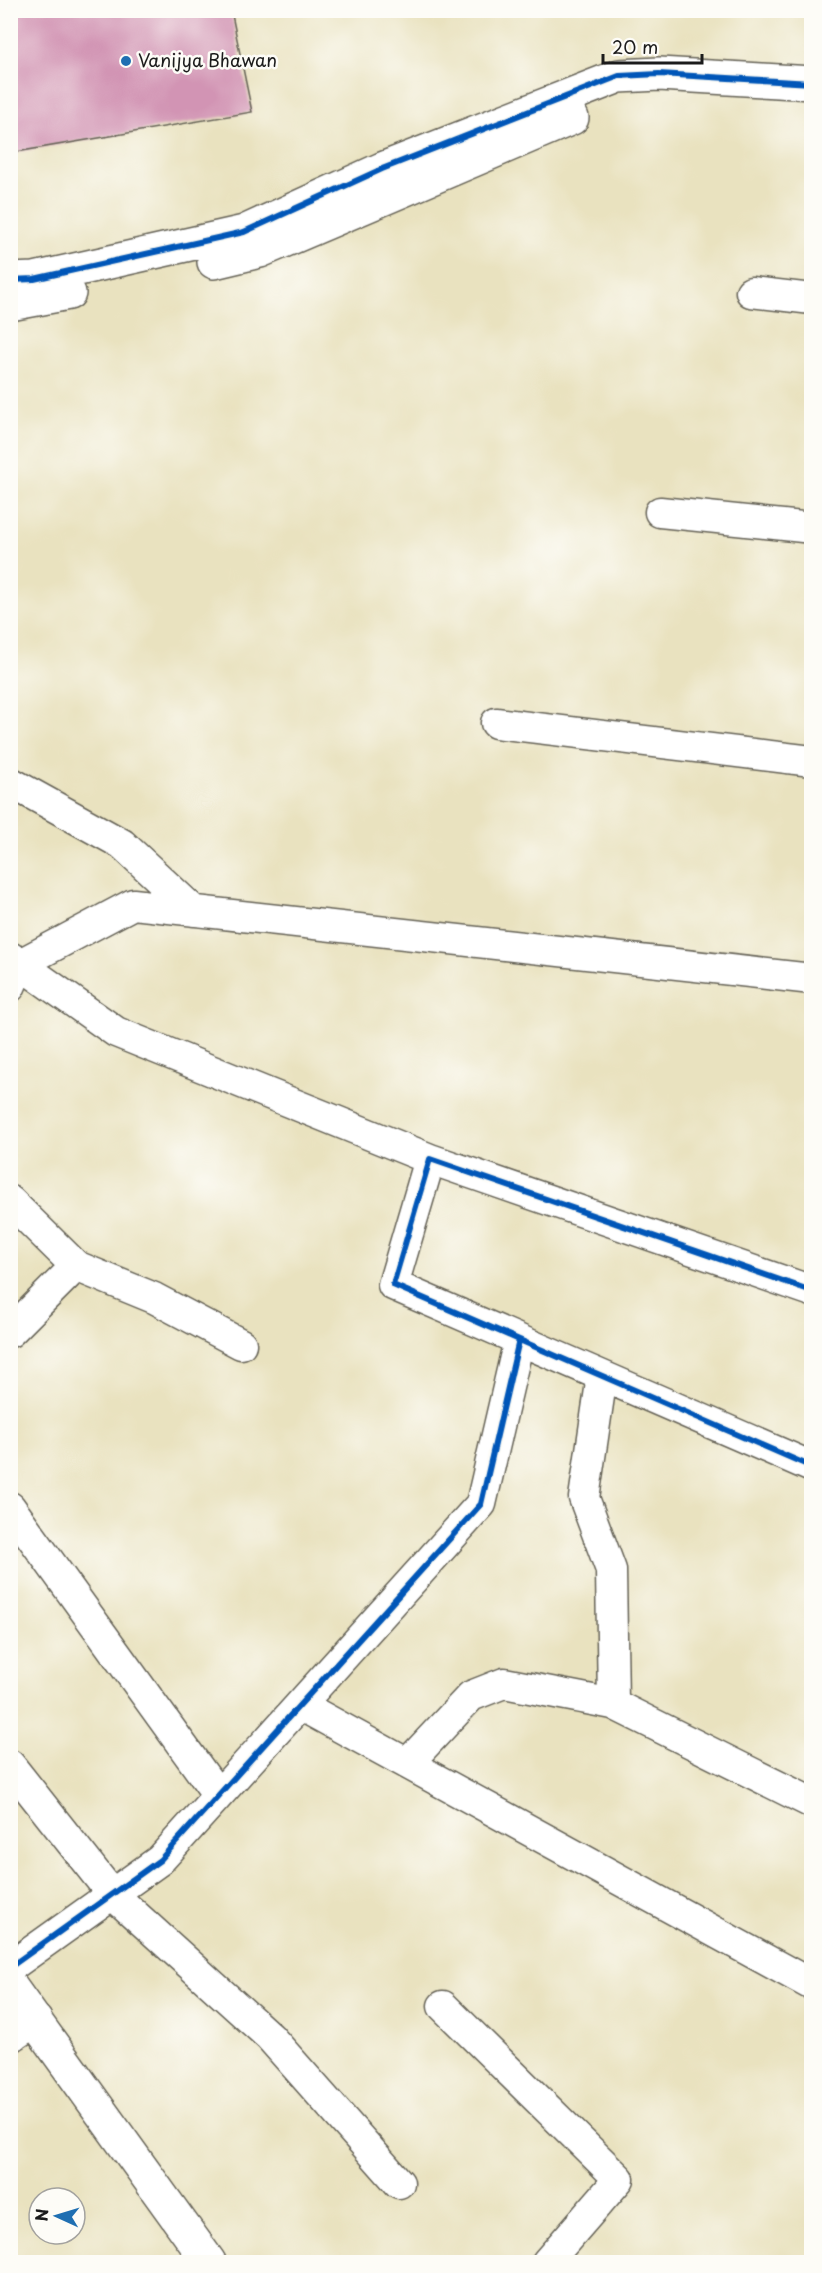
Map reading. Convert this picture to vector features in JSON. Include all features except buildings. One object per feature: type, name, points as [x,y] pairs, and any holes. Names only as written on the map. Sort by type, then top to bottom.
[{"type":"street","points":[[10,304],[30,302],[261,251],[616,99],[658,74]]},
{"type":"street","points":[[10,280],[34,279],[244,232],[382,168],[619,76],[658,74],[812,82]]},
{"type":"street","points":[[751,292],[812,299]]},
{"type":"street","points":[[660,512],[812,528]]},
{"type":"street","points":[[496,723],[812,761]]},
{"type":"street","points":[[10,782],[122,844],[194,911]]},
{"type":"street","points":[[812,979],[133,904],[14,969],[116,1032],[430,1159],[812,1291]]},
{"type":"street","points":[[430,1159],[393,1285],[812,1467]]},
{"type":"street","points":[[10,1201],[76,1266],[154,1298],[241,1344]]},
{"type":"street","points":[[10,1332],[76,1266]]},
{"type":"street","points":[[10,1967],[160,1860],[481,1504],[519,1340]]},
{"type":"street","points":[[602,1376],[584,1498],[611,1570],[613,1704]]},
{"type":"street","points":[[10,1508],[218,1795]]},
{"type":"street","points":[[408,1763],[471,1696],[504,1683],[613,1704],[812,1803]]},
{"type":"street","points":[[300,1705],[812,1985]]},
{"type":"street","points":[[10,1765],[112,1894],[270,2037],[399,2183]]},
{"type":"street","points":[[10,1986],[24,2029],[200,2260]]},
{"type":"street","points":[[443,2006],[619,2179],[547,2262]]},
{"type":"cycle path","points":[[10,280],[34,279],[244,232],[382,169],[619,76],[659,74],[812,83]]},
{"type":"cycle path","points":[[812,1291],[430,1159],[393,1285],[812,1467]]},
{"type":"cycle path","points":[[10,1967],[160,1860],[481,1504],[519,1340]]},
{"type":"place","name":"Vanijya Bhawan","points":[[126,61]]}]
